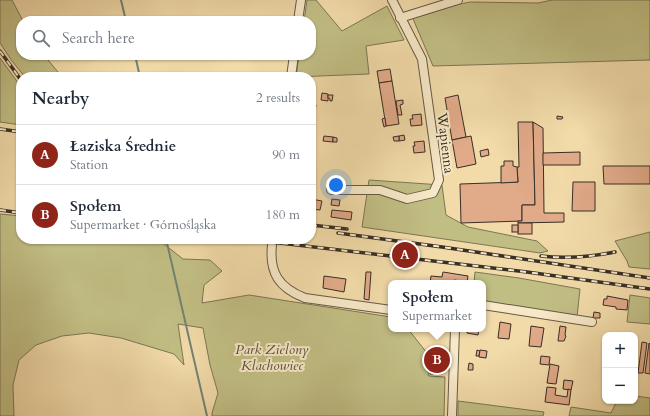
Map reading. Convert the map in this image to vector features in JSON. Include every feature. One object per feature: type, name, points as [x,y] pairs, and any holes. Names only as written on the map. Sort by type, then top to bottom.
[{"type":"street","points":[[299,16],[301,0]]},
{"type":"street","name":"Wapienna","points":[[331,190],[380,190],[407,199],[433,193],[439,180],[422,59],[392,0]]},
{"type":"street","points":[[400,18],[458,0]]},
{"type":"street","points":[[292,72],[293,60]]},
{"type":"street","points":[[272,245],[270,258],[274,272],[284,287],[295,294],[305,298],[388,310]]},
{"type":"street","points":[[486,305],[592,322]]},
{"type":"street","points":[[452,416],[455,332]]},
{"type":"green space","points":[[0,0],[12,0],[20,16],[16,16],[16,60],[48,60],[58,72],[21,72],[0,43]]},
{"type":"green space","points":[[307,0],[316,0],[342,31],[387,6],[404,40],[366,46],[369,74],[316,76],[316,72],[297,72],[298,60],[316,60],[316,16],[305,16]]},
{"type":"green space","points":[[552,0],[650,0],[650,60],[433,66],[411,14],[470,2],[538,3]]},
{"type":"green space","points":[[0,58],[16,80],[16,124],[0,122]]},
{"type":"green space","points":[[369,180],[442,185],[446,215],[468,227],[537,241],[548,251],[540,253],[362,227]]},
{"type":"green space","name":"Park Zielony Klachowiec","points":[[0,214],[16,216],[16,244],[164,244],[183,259],[210,260],[222,271],[204,285],[202,303],[249,295],[388,317],[388,332],[410,332],[427,353],[427,368],[429,376],[445,377],[444,416],[212,416],[218,393],[210,365],[203,328],[178,324],[184,365],[174,354],[121,338],[89,333],[62,336],[36,345],[19,360],[13,385],[14,416],[0,416]]},
{"type":"green space","points":[[650,232],[650,269],[629,267],[615,241]]},
{"type":"green space","points":[[475,272],[580,289],[577,317],[486,302],[486,280],[474,280]]},
{"type":"green space","points":[[630,295],[650,298],[650,324],[627,322]]},
{"type":"green space","points":[[638,396],[650,398],[650,416],[569,416],[571,407],[611,413],[616,404],[638,404]]},
{"type":"green space","points":[[458,401],[544,412],[543,416],[458,416]]},
{"type":"building","points":[[390,69],[392,81],[379,83],[377,71]]},
{"type":"building","points":[[392,81],[399,124],[386,126],[379,83]]},
{"type":"building","points":[[322,93],[328,94],[328,101],[321,100]]},
{"type":"building","points":[[328,95],[333,95],[332,101],[328,98]]},
{"type":"building","points":[[458,95],[466,137],[452,140],[445,98]]},
{"type":"building","points":[[403,100],[403,104],[400,105],[402,115],[398,115],[396,101]]},
{"type":"building","points":[[421,114],[422,125],[411,126],[410,119],[413,119],[412,115]]},
{"type":"building","points":[[557,116],[563,117],[562,119],[557,119]]},
{"type":"building","points":[[385,118],[386,126],[384,127],[382,119]]},
{"type":"building","points":[[518,122],[533,122],[535,205],[522,205],[522,221],[461,223],[460,184],[518,182]]},
{"type":"building","points":[[533,122],[543,128],[544,213],[564,213],[564,222],[518,223],[518,221],[522,221],[522,205],[535,205]]},
{"type":"building","points":[[404,135],[405,140],[399,141],[399,136]]},
{"type":"building","points":[[324,136],[333,137],[333,142],[323,141]]},
{"type":"building","points":[[399,136],[399,141],[394,141],[393,137]]},
{"type":"building","points":[[471,136],[476,164],[457,168],[452,140]]},
{"type":"building","points":[[333,137],[337,138],[337,142],[333,142]]},
{"type":"building","points":[[424,141],[425,152],[414,153],[414,142]]},
{"type":"building","points":[[488,149],[489,155],[481,157],[480,151]]},
{"type":"building","points":[[580,152],[580,165],[543,165],[543,153]]},
{"type":"building","points":[[504,161],[513,161],[513,166],[517,167],[518,182],[501,183],[501,166],[504,166]]},
{"type":"building","points":[[603,166],[650,166],[650,184],[604,184]]},
{"type":"building","points":[[573,182],[595,182],[595,211],[572,211]]},
{"type":"building","points":[[332,199],[340,200],[339,206],[331,205]]},
{"type":"building","points":[[316,200],[322,201],[320,210],[316,210]]},
{"type":"building","points":[[332,210],[352,212],[351,220],[331,217]]},
{"type":"building","points":[[518,223],[532,223],[532,234],[518,234]]},
{"type":"building","points":[[512,225],[518,225],[518,232],[512,232]]},
{"type":"building","points":[[366,272],[371,272],[369,300],[364,299]]},
{"type":"building","points":[[443,272],[468,276],[467,280],[430,280],[431,276],[442,277]]},
{"type":"building","points":[[324,276],[346,279],[344,292],[323,288]]},
{"type":"building","points":[[607,296],[628,300],[627,310],[616,309],[616,307],[603,305],[604,299],[607,299]]},
{"type":"building","points":[[594,312],[600,313],[600,318],[593,318]]},
{"type":"building","points":[[500,322],[511,324],[509,339],[498,338]]},
{"type":"building","points":[[531,326],[544,328],[541,347],[529,346]]},
{"type":"building","points":[[560,326],[566,327],[566,336],[564,341],[558,341]]},
{"type":"building","points":[[467,332],[478,332],[478,335]]},
{"type":"building","points":[[642,342],[647,343],[643,373],[638,373]]},
{"type":"building","points":[[649,343],[650,344],[650,374],[645,373]]},
{"type":"building","points":[[477,350],[480,351],[479,356],[476,356]]},
{"type":"building","points":[[480,350],[487,351],[486,358],[479,357]]},
{"type":"building","points":[[432,352],[443,352],[442,368],[431,367]]},
{"type":"building","points":[[541,356],[550,357],[549,365],[540,364]]},
{"type":"building","points":[[469,363],[473,364],[473,370],[468,370]]},
{"type":"building","points":[[550,364],[559,366],[556,384],[547,383]]},
{"type":"building","points":[[430,367],[432,367],[433,374],[430,374]]},
{"type":"building","points":[[564,380],[573,381],[571,390],[563,389]]},
{"type":"building","points":[[547,387],[556,388],[555,395],[567,397],[568,389],[571,390],[569,405],[545,402]]},
{"type":"waterway","points":[[121,0],[125,16]]},
{"type":"waterway","points":[[136,60],[139,72]]},
{"type":"waterway","points":[[167,244],[207,416]]},
{"type":"railway","points":[[0,51],[16,73]]},
{"type":"railway","points":[[0,129],[16,131]]},
{"type":"railway","points":[[0,210],[16,212]]},
{"type":"railway","points":[[316,226],[347,229]]},
{"type":"railway","points":[[338,233],[650,278]]},
{"type":"railway","points":[[289,244],[527,272],[650,289]]},
{"type":"railway","points":[[541,256],[578,257],[615,252]]},
{"type":"place","name":"Łaziska Średnie","points":[[405,255]]},
{"type":"place","name":"Społem","points":[[437,360]]}]
